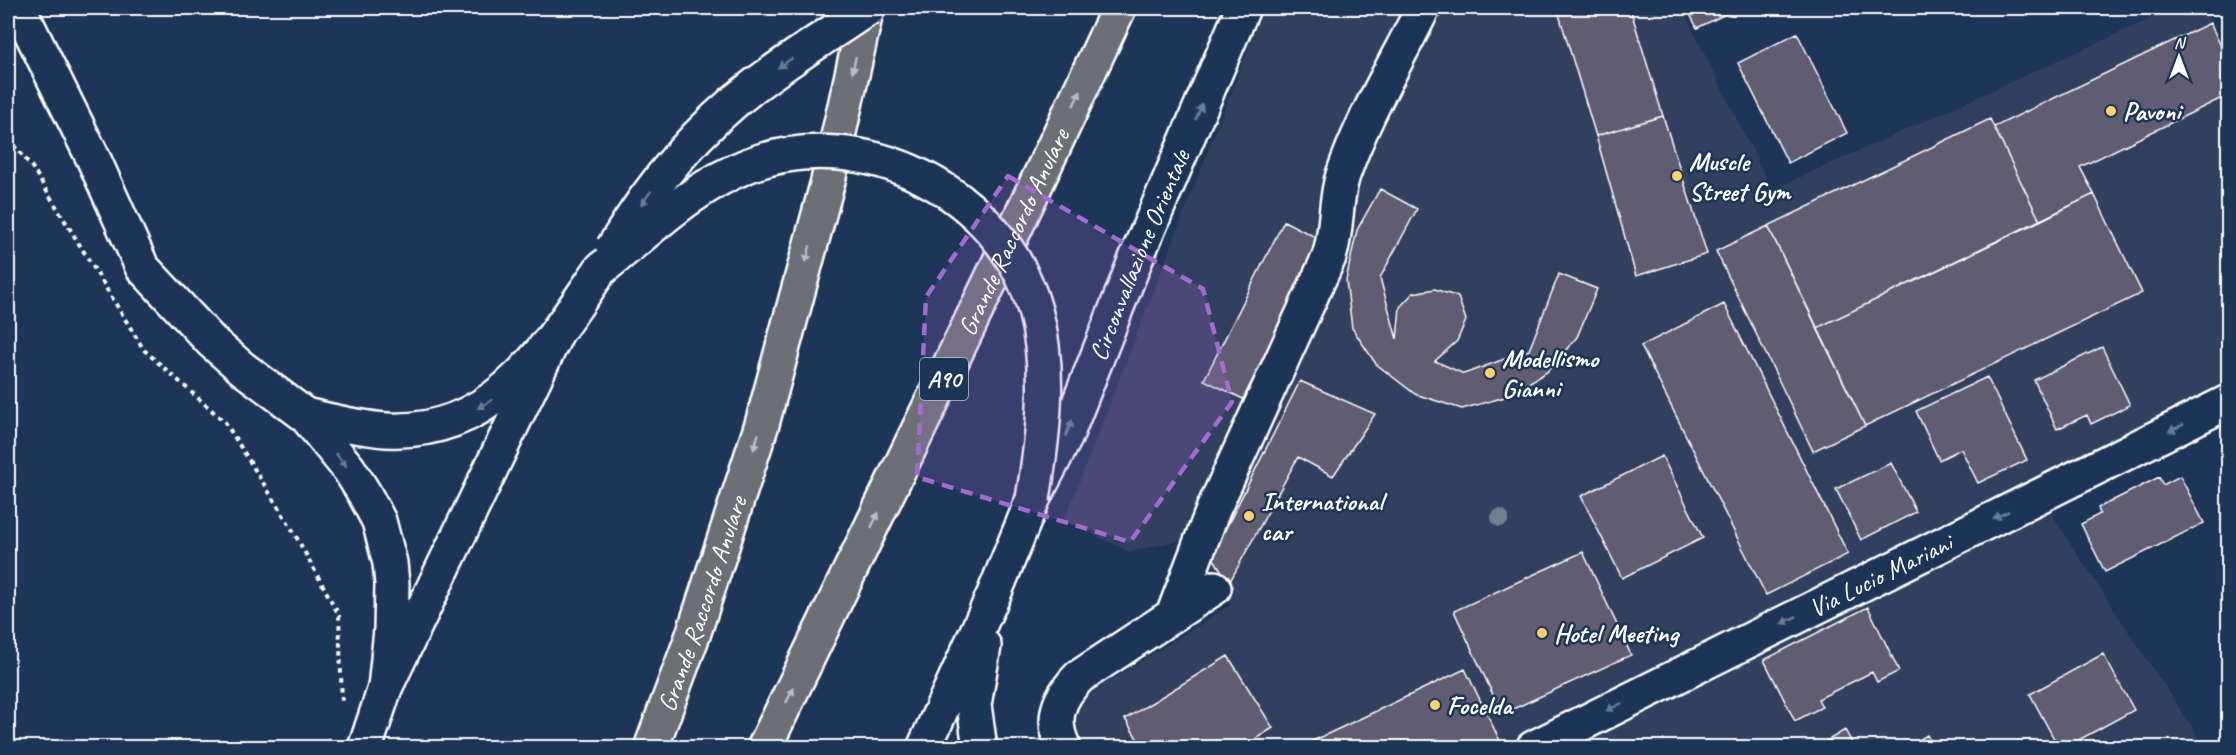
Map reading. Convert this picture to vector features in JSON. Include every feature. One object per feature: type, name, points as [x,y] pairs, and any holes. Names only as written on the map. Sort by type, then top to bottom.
[{"type":"highway","name":"Grande Raccordo Anulare","points":[[651,747],[693,635],[762,424],[830,172],[868,8]]},
{"type":"highway","name":"Grande Raccordo Anulare","points":[[764,747],[990,282],[1119,8]]},
{"type":"street","points":[[19,8],[95,162],[142,267],[212,342],[242,368],[305,415],[349,469],[379,520],[390,563],[392,584],[386,688]]},
{"type":"street","points":[[305,415],[361,427],[387,430],[421,429],[441,424],[496,398],[528,369],[556,334],[601,269],[645,198],[698,136],[753,86],[868,8]]},
{"type":"street","name":"Circonvallazione Orientale","points":[[1033,499],[1066,436],[1139,251],[1243,8]]},
{"type":"street","points":[[1173,615],[1213,510],[1329,257],[1335,234],[1337,203],[1343,174],[1371,110],[1423,8]]},
{"type":"street","points":[[601,269],[704,187],[733,172],[768,159],[803,154],[850,154],[885,161],[926,178],[965,205],[994,234],[1013,259],[1032,297],[1042,342],[1044,374],[1042,426],[1033,499],[994,594],[924,747]]},
{"type":"street","points":[[365,747],[386,688],[556,334]]},
{"type":"street","name":"Via Lucio Mariani","points":[[1533,747],[2229,402]]},
{"type":"street","points":[[1064,747],[1059,739],[1056,724],[1057,710],[1061,698],[1069,687],[1079,677],[1214,588]]},
{"type":"street","points":[[980,747],[975,720],[976,690],[994,594]]},
{"type":"path","points":[[8,138],[32,167],[144,350],[225,422],[292,529],[339,615],[342,702],[338,714]]},
{"type":"path","points":[[327,747],[331,736]]},
{"type":"highlighted area","points":[[1008,176],[1203,289],[1232,402],[1130,542],[917,477],[926,297]]},
{"type":"shaded area","points":[[1264,8],[1682,8],[1772,190],[2174,8],[2204,8],[2228,59],[2228,381],[1918,540],[1497,747],[1077,747],[1074,745],[1074,712],[1081,699],[1232,604],[1206,567],[1180,540],[1130,552],[1064,521]]},
{"type":"shaded area","points":[[2049,511],[2205,747],[1566,748]]},
{"type":"building","points":[[1557,8],[1630,8],[1663,116],[1596,136]]},
{"type":"building","points":[[1687,8],[1738,8],[1697,28]]},
{"type":"building","name":"Pavoni","points":[[2210,23],[2228,61],[2228,95],[2080,167],[2094,194],[2040,221],[1994,127]]},
{"type":"building","points":[[1797,33],[1847,133],[1788,163],[1738,63]]},
{"type":"building","points":[[1663,116],[1707,254],[1636,276],[1596,136]]},
{"type":"building","points":[[1990,119],[2040,221],[1817,328],[1768,226]]},
{"type":"building","points":[[1380,189],[1417,209],[1380,278],[1397,339],[1400,307],[1413,293],[1435,289],[1458,297],[1466,320],[1457,341],[1435,361],[1464,374],[1529,350],[1559,274],[1597,289],[1577,337],[1547,372],[1505,397],[1462,409],[1415,394],[1376,364],[1352,328],[1346,280],[1357,230]]},
{"type":"building","points":[[2094,194],[2142,293],[1865,426],[1817,328]]},
{"type":"building","points":[[1284,221],[1323,241],[1243,399],[1204,380]]},
{"type":"building","points":[[1768,226],[1865,426],[1813,451],[1716,251]]},
{"type":"building","points":[[1724,304],[1848,554],[1766,595],[1641,346]]},
{"type":"building","points":[[2102,347],[2130,405],[2091,424],[2087,415],[2057,429],[2034,380]]},
{"type":"building","points":[[1987,377],[2027,460],[1978,483],[1961,449],[1939,460],[1916,411]]},
{"type":"building","name":"International car","points":[[1300,381],[1375,414],[1333,476],[1298,457],[1229,583],[1212,556]]},
{"type":"building","points":[[1662,456],[1703,538],[1622,578],[1581,496]]},
{"type":"building","points":[[1891,463],[1916,512],[1861,540],[1836,489]]},
{"type":"building","points":[[2180,476],[2204,523],[2105,572],[2081,524],[2100,514],[2098,508],[2159,477],[2163,485]]},
{"type":"building","name":"Hotel Meeting","points":[[1583,552],[1631,655],[1502,714],[1454,611]]},
{"type":"building","points":[[1868,607],[1899,671],[1877,682],[1872,672],[1818,699],[1822,707],[1795,721],[1764,660]]},
{"type":"building","points":[[2103,654],[2134,710],[2064,748],[2059,748],[2030,694]]},
{"type":"building","points":[[1228,656],[1273,728],[1241,748],[1143,748],[1125,719]]},
{"type":"building","name":"Focelda","points":[[1465,669],[1500,741],[1487,748],[1298,748]]},
{"type":"building","points":[[1845,730],[1855,748],[1815,748]]},
{"type":"building","points":[[1927,735],[1934,748],[1905,748]]},
{"type":"place","name":"Pavoni","points":[[2111,111]]},
{"type":"place","name":"Muscle Street Gym","points":[[1677,176]]},
{"type":"place","name":"Modellismo Gianni","points":[[1490,373]]},
{"type":"place","name":"International car","points":[[1249,516]]},
{"type":"place","name":"Hotel Meeting","points":[[1542,633]]},
{"type":"place","name":"Focelda","points":[[1435,705]]}]
